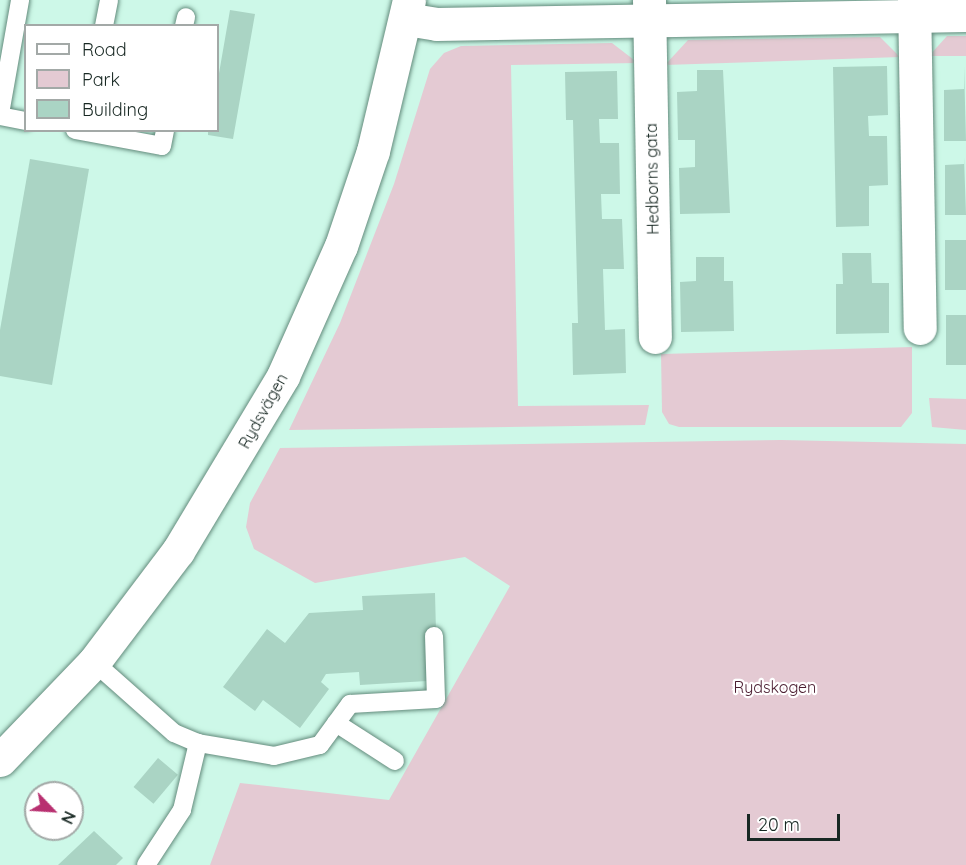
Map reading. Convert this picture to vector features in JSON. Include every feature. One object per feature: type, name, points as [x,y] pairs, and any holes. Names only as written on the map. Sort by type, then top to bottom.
[{"type":"street","points":[[914,8],[920,328]]},
{"type":"street","points":[[407,10],[436,24],[649,11],[914,8],[966,15]]},
{"type":"street","name":"Rydsvägen","points":[[0,760],[94,662],[178,551],[283,376],[341,246],[373,151],[407,10]]},
{"type":"street","name":"Hedborns gata","points":[[649,11],[655,337]]},
{"type":"lane","points":[[21,0],[0,115],[24,121]]},
{"type":"lane","points":[[104,24],[109,0]]},
{"type":"lane","points":[[87,132],[162,146],[165,132]]},
{"type":"lane","points":[[94,662],[174,733],[198,743],[274,756],[320,745],[350,705],[436,699],[434,636]]},
{"type":"lane","points":[[336,723],[395,761]]},
{"type":"lane","points":[[146,865],[182,810],[198,743]]},
{"type":"green space","points":[[947,36],[966,36],[966,56],[929,56]]},
{"type":"green space","points":[[880,37],[900,57],[665,65],[688,40]]},
{"type":"green space","points":[[612,43],[638,63],[511,65],[518,406],[649,405],[645,425],[289,430],[340,323],[394,184],[430,69],[444,53],[461,46]]},
{"type":"green space","points":[[912,347],[912,413],[901,427],[679,427],[669,424],[662,412],[661,354]]},
{"type":"green space","points":[[929,398],[966,399],[966,430],[932,427]]},
{"type":"green space","name":"Rydskogen","points":[[781,440],[966,444],[966,865],[210,865],[240,783],[389,800],[510,586],[465,557],[315,583],[254,549],[246,527],[250,503],[280,448]]},
{"type":"building","points":[[230,10],[255,14],[233,139],[208,135],[208,132],[219,132],[219,73]]},
{"type":"building","points":[[887,66],[888,115],[868,116],[869,136],[887,136],[888,185],[869,186],[869,226],[836,227],[833,67]]},
{"type":"building","points":[[964,66],[966,141],[944,141],[944,90],[964,89]]},
{"type":"building","points":[[697,70],[723,70],[730,213],[680,214],[679,168],[695,167],[695,140],[678,140],[677,92],[697,91]]},
{"type":"building","points":[[617,71],[618,119],[599,119],[600,143],[619,143],[620,194],[601,194],[602,219],[622,219],[624,269],[603,269],[605,330],[625,329],[626,373],[573,375],[572,323],[578,323],[573,120],[566,120],[565,72]]},
{"type":"building","points":[[964,157],[966,215],[945,215],[945,165],[964,164]]},
{"type":"building","points":[[30,159],[89,169],[52,385],[0,376],[0,330]]},
{"type":"building","points":[[945,240],[966,240],[966,290],[945,290]]},
{"type":"building","points":[[842,253],[871,253],[872,283],[889,283],[889,333],[836,334],[836,284],[843,284]]},
{"type":"building","points":[[696,257],[724,257],[724,281],[733,281],[734,331],[681,332],[680,282],[696,281]]},
{"type":"building","points":[[946,315],[966,315],[966,365],[946,365]]},
{"type":"building","points":[[435,593],[436,632],[425,633],[427,681],[360,685],[359,672],[326,674],[321,682],[329,689],[300,728],[263,700],[255,711],[223,687],[267,629],[285,643],[309,613],[363,610],[362,596]]},
{"type":"building","points":[[158,758],[178,775],[153,804],[134,787]]},
{"type":"building","points":[[94,831],[123,858],[116,865],[58,865]]}]
